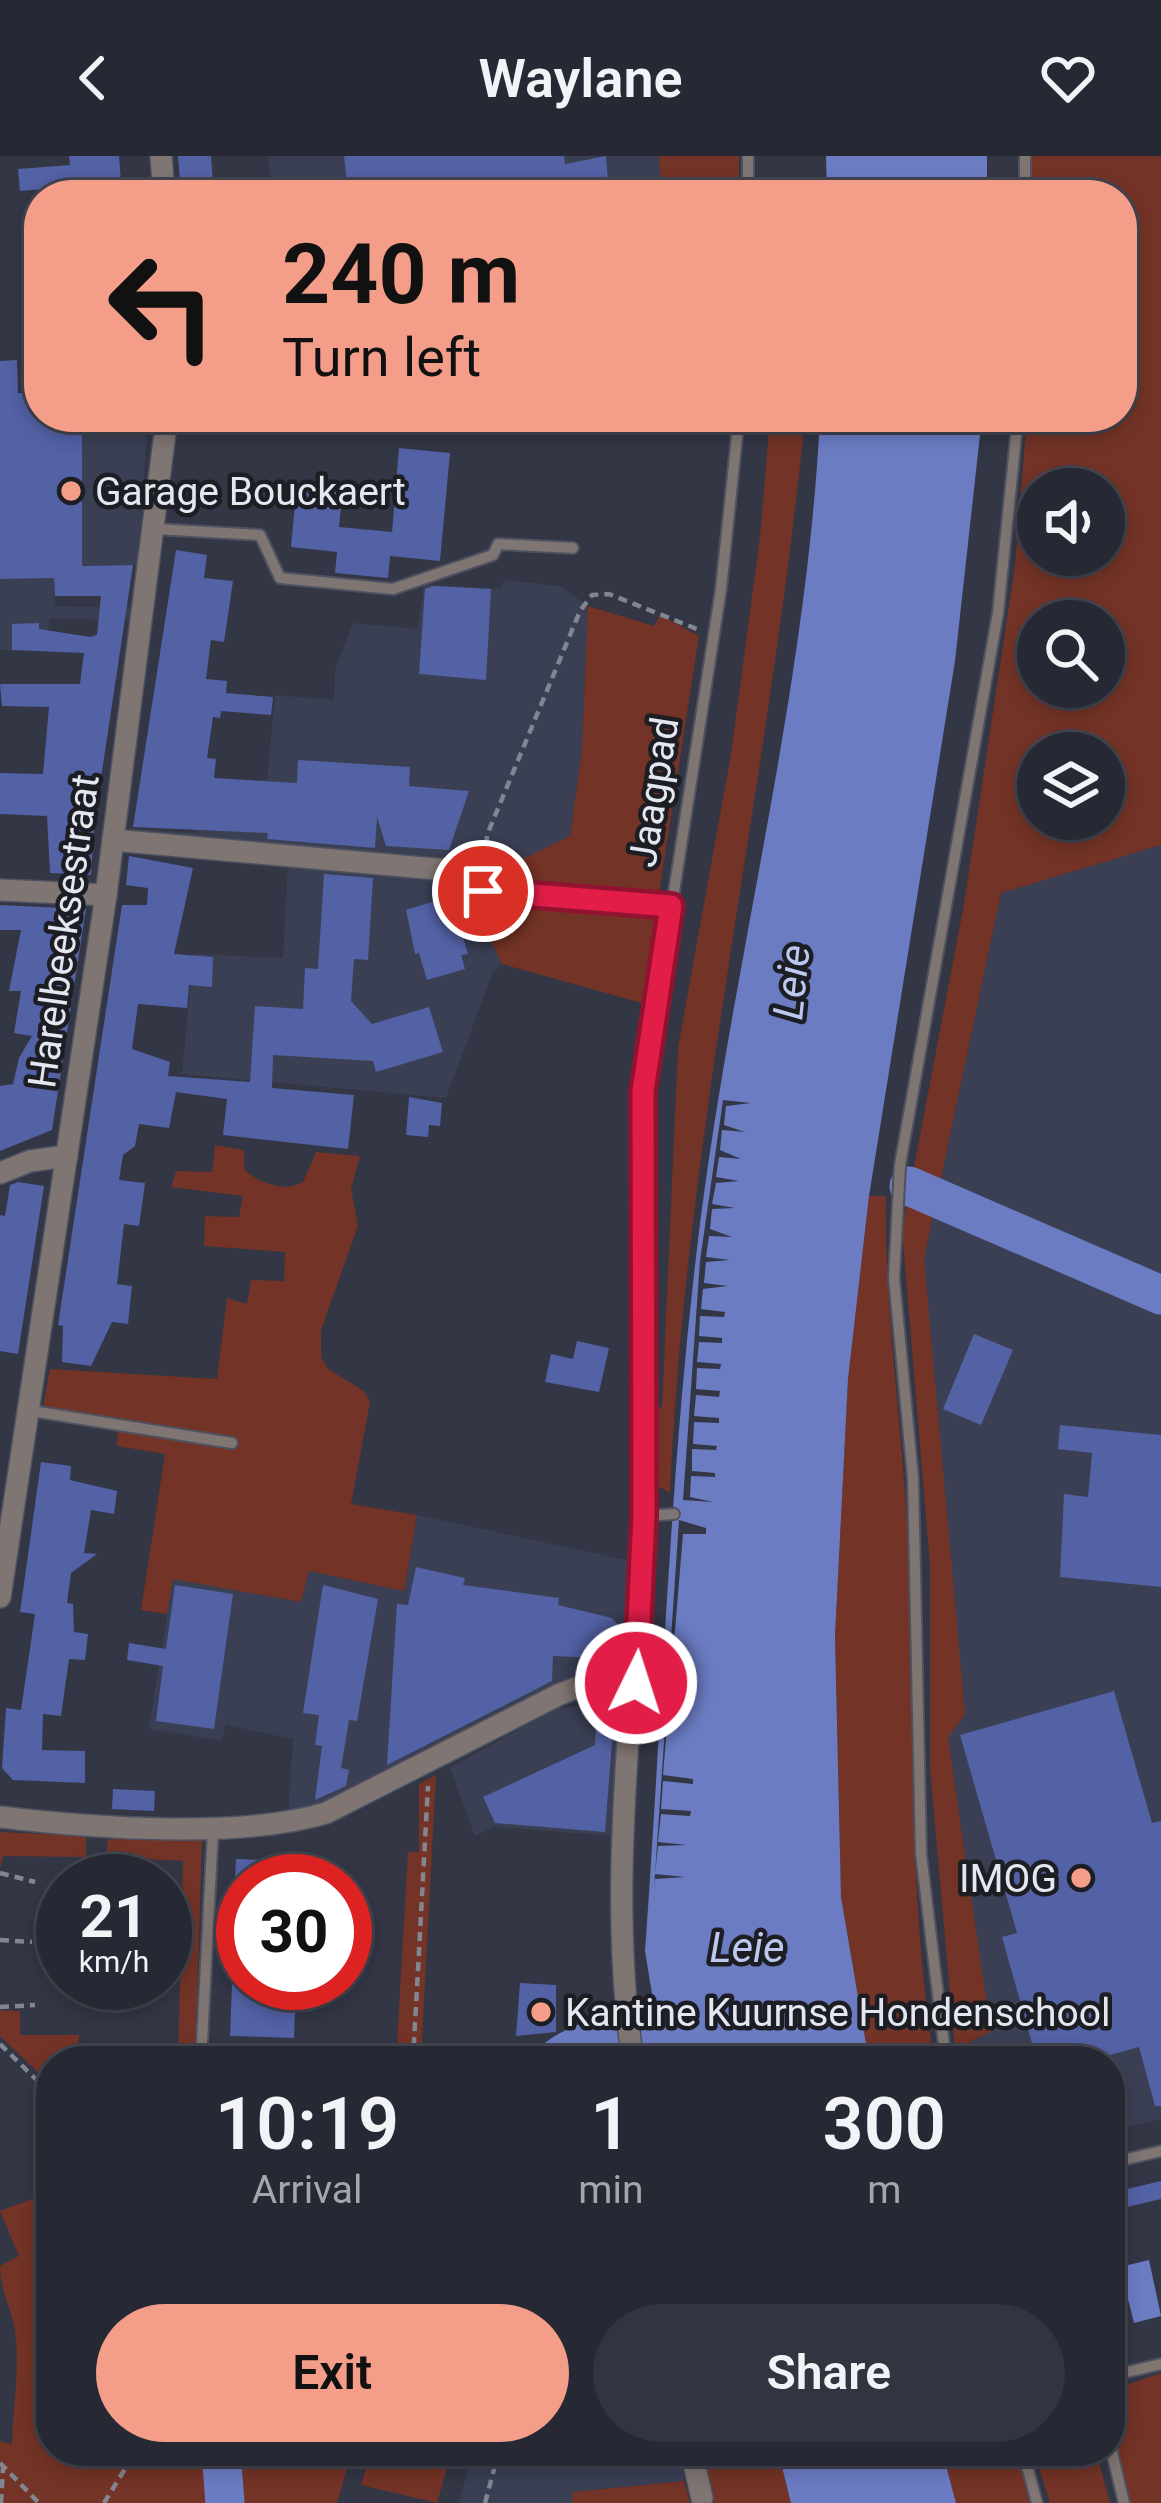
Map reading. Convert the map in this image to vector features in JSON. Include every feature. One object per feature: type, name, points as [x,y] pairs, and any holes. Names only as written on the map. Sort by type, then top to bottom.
[{"type":"street","name":"Harelbeeksestraat","points":[[0,1597],[32,1411],[106,895],[165,432]]},
{"type":"street","points":[[113,840],[458,871]]},
{"type":"street","points":[[0,890],[106,895]]},
{"type":"street","points":[[0,1173],[67,1156]]},
{"type":"street","name":"Jaagpad","points":[[631,2046],[620,1946],[644,1516],[642,1441]]},
{"type":"street","points":[[0,1817],[214,1826],[298,1822],[589,1683],[636,1683]]},
{"type":"street","points":[[695,2466],[703,2500]]},
{"type":"lane","name":"Jaagpad","points":[[642,1441],[643,1091],[714,637],[738,432]]},
{"type":"lane","points":[[944,2046],[921,1854],[914,1502],[894,1231],[900,1165],[998,613],[1016,432]]},
{"type":"lane","points":[[155,529],[260,536],[280,578],[392,590],[493,555],[498,544],[573,548]]},
{"type":"lane","points":[[483,891],[671,906]]},
{"type":"lane","points":[[32,1411],[232,1443]]},
{"type":"lane","points":[[644,1516],[674,1514]]},
{"type":"lane","points":[[202,2046],[214,1826]]},
{"type":"lane","points":[[1125,2159],[1161,2151]]},
{"type":"lane","points":[[1125,2371],[1161,2363]]},
{"type":"lane","points":[[1027,2466],[1037,2503]]},
{"type":"lane","points":[[1115,2466],[1124,2503]]},
{"type":"path","points":[[483,891],[488,835],[580,611],[592,595],[609,594],[714,637]]},
{"type":"path","points":[[414,2046],[429,1780],[422,1766]]},
{"type":"path","points":[[0,1873],[35,1882]]},
{"type":"path","points":[[0,1940],[32,1942]]},
{"type":"path","points":[[0,2007],[35,2006]]},
{"type":"path","points":[[0,2044],[36,2079]]},
{"type":"path","points":[[1,2503],[2,2465]]},
{"type":"path","points":[[2,2465],[39,2503]]},
{"type":"path","points":[[104,2503],[127,2466]]},
{"type":"path","points":[[485,2503],[495,2466]]},
{"type":"shaded area","points":[[268,156],[659,156],[661,180],[270,180]]},
{"type":"shaded area","points":[[659,156],[739,156],[739,180],[661,180]]},
{"type":"shaded area","points":[[1031,156],[1161,156],[1161,845],[1001,893],[924,1259],[965,1714],[948,1738],[991,2032],[971,2041],[972,2046],[955,2046],[930,1768],[930,1565],[902,1230],[964,904],[1017,541],[1017,576],[1125,576],[1125,468],[1023,468],[1026,432],[1137,432],[1137,180],[1032,180]]},
{"type":"shaded area","name":"Garage Bouckaert","points":[[24,393],[24,432],[147,432],[138,565],[76,566],[54,579],[55,606],[133,607],[131,620],[50,619],[44,650],[0,650],[0,394]]},
{"type":"shaded area","points":[[769,432],[803,432],[693,1222],[670,1493],[655,1484],[649,1408],[662,1407],[678,1048],[731,754]]},
{"type":"shaded area","points":[[504,580],[560,586],[588,606],[582,749],[570,836],[488,876],[484,926],[502,964],[493,972],[446,1098],[182,1074],[193,954],[283,958],[288,863],[131,848],[133,829],[198,833],[198,819],[255,781],[267,780],[275,695],[334,700],[335,670],[353,623],[418,629],[424,584],[500,589]]},
{"type":"shaded area","points":[[588,606],[654,626],[660,615],[699,636],[642,1003],[502,964],[484,926],[488,876],[570,836],[582,749]]},
{"type":"shaded area","points":[[1161,845],[1161,2119],[1125,2127],[1125,2046],[972,2046],[971,2041],[990,2032],[948,1738],[924,1259],[1001,893]]},
{"type":"shaded area","points":[[215,1145],[244,1150],[244,1169],[280,1186],[303,1182],[316,1152],[360,1156],[351,1189],[358,1226],[321,1330],[321,1357],[328,1369],[364,1391],[370,1402],[351,1504],[417,1515],[404,1591],[309,1571],[301,1602],[173,1579],[167,1614],[141,1610],[165,1454],[117,1446],[118,1429],[41,1418],[50,1369],[217,1379],[227,1298],[247,1304],[251,1280],[284,1281],[285,1252],[204,1246],[205,1216],[239,1217],[243,1196],[171,1187],[176,1171],[212,1172]]},
{"type":"shaded area","points":[[869,1196],[886,1196],[908,1542],[916,1867],[932,2046],[866,2046],[841,1897],[835,1636],[848,1379]]},
{"type":"shaded area","points":[[417,1515],[635,1562],[627,1633],[618,1655],[351,1791],[288,1815],[293,1739],[226,1725],[222,1741],[149,1729],[173,1578],[301,1602],[308,1571],[404,1591]]},
{"type":"shaded area","points":[[607,1704],[625,1719],[614,1836],[493,1827],[475,1836],[450,1768],[557,1708]]},
{"type":"shaded area","points":[[436,1775],[422,2046],[397,2046],[408,1852],[419,1852],[419,1784]]},
{"type":"shaded area","points":[[0,1832],[86,1836],[86,1854],[3,1856],[0,1869]]},
{"type":"shaded area","points":[[115,1838],[202,1840],[195,2046],[178,2046],[179,2010],[192,2010],[192,1854],[106,1854],[108,1840]]},
{"type":"shaded area","points":[[0,2010],[20,2011],[20,2035],[79,2035],[79,2046],[36,2046],[36,2071],[0,2036]]},
{"type":"shaded area","points":[[36,2198],[36,2466],[207,2466],[210,2503],[0,2503],[0,2441],[12,2444],[17,2365],[15,2329],[0,2266],[19,2256],[0,2211]]},
{"type":"shaded area","points":[[1161,2373],[1161,2503],[1129,2503],[1121,2466],[1125,2466],[1125,2385]]},
{"type":"shaded area","points":[[234,2466],[348,2466],[337,2503],[236,2503]]},
{"type":"shaded area","points":[[367,2466],[447,2468],[437,2503],[361,2485]]},
{"type":"shaded area","points":[[469,2466],[682,2466],[684,2481],[573,2492],[572,2503],[459,2503]]},
{"type":"shaded area","points":[[705,2466],[782,2466],[791,2503],[714,2503]]},
{"type":"shaded area","points":[[946,2466],[1023,2466],[1034,2503],[956,2503]]},
{"type":"shaded area","points":[[1039,2466],[1100,2466],[1110,2503],[1050,2503]]},
{"type":"shaded area","points":[[684,2481],[690,2503],[572,2503],[573,2492]]},
{"type":"water","points":[[826,156],[987,156],[987,180],[827,180]]},
{"type":"water","name":"Leie","points":[[819,432],[980,432],[955,661],[869,1196],[848,1379],[835,1636],[841,1897],[866,2046],[654,2046],[646,2040],[644,2015],[653,2000],[645,1951],[691,1300],[717,1109],[786,715],[813,517]]},
{"type":"water","points":[[1149,2260],[1161,2316],[1134,2323],[1125,2266]]},
{"type":"water","points":[[782,2466],[946,2466],[956,2503],[791,2503]]},
{"type":"pier","points":[[723,1100],[751,1103],[726,1106],[724,1125],[745,1132],[722,1130],[720,1150],[741,1159],[719,1157],[716,1177],[739,1181],[716,1183],[712,1204],[735,1208],[712,1209],[710,1229],[732,1237],[709,1236],[706,1257],[730,1260],[706,1262],[704,1283],[728,1286],[703,1289],[701,1309],[725,1312],[724,1317],[700,1316],[699,1336],[722,1338],[722,1343],[699,1342],[697,1362],[721,1364],[720,1369],[697,1368],[696,1389],[720,1391],[719,1397],[696,1395],[694,1416],[719,1418],[719,1423],[694,1422],[693,1444],[717,1446],[716,1450],[692,1449],[692,1471],[715,1473],[715,1477],[691,1476],[690,1497],[713,1502],[683,1500],[700,1261]]},
{"type":"pier","points":[[679,1520],[706,1528],[706,1534],[683,1534],[663,1775],[693,1779],[693,1784],[663,1781],[661,1809],[691,1811],[690,1816],[661,1814],[658,1842],[687,1845],[658,1846],[655,1874]]},
{"type":"building","points":[[69,156],[119,156],[121,180],[24,180],[24,191],[20,191],[18,169],[70,165]]},
{"type":"building","points":[[178,156],[211,156],[213,180],[180,180]]},
{"type":"building","points":[[344,156],[564,156],[565,164],[606,156],[608,180],[346,180]]},
{"type":"building","points":[[17,360],[18,393],[24,393],[24,432],[82,432],[82,566],[133,565],[94,825],[91,875],[50,873],[47,816],[0,814],[0,773],[43,774],[49,707],[2,706],[0,684],[80,684],[84,653],[12,650],[12,624],[39,623],[39,629],[97,635],[101,596],[55,596],[54,578],[0,579],[0,361]]},
{"type":"building","points":[[399,448],[450,453],[440,561],[390,556],[388,578],[335,573],[337,552],[291,547],[297,482],[343,487],[339,527],[392,532]]},
{"type":"building","points":[[176,550],[207,555],[204,578],[233,581],[224,642],[211,640],[206,679],[227,681],[226,693],[273,697],[271,715],[221,711],[220,718],[213,717],[207,758],[216,759],[214,778],[297,783],[298,760],[410,767],[409,786],[469,791],[449,850],[386,846],[377,817],[375,848],[267,839],[268,833],[133,827]]},
{"type":"building","points":[[425,589],[491,589],[486,680],[419,674]]},
{"type":"building","points":[[129,856],[193,868],[174,954],[213,957],[212,987],[189,985],[187,1008],[138,1004],[132,1049],[170,1062],[168,1076],[250,1082],[255,1006],[303,1009],[305,968],[318,969],[324,874],[373,878],[368,960],[354,959],[351,1001],[372,1024],[429,1007],[443,1052],[376,1072],[373,1061],[273,1055],[272,1088],[354,1095],[348,1149],[223,1135],[227,1099],[176,1092],[169,1128],[139,1124],[135,1146],[123,1155],[119,1180],[145,1183],[139,1226],[124,1224],[117,1284],[132,1286],[128,1324],[112,1322],[91,1366],[62,1362],[63,1326],[58,1325],[122,905],[147,905],[148,888],[126,885]]},
{"type":"building","points":[[451,896],[468,954],[461,955],[465,969],[427,980],[419,953],[415,954],[406,910]]},
{"type":"building","points":[[0,905],[86,909],[52,1130],[0,1151],[0,1086],[13,1084],[19,1058],[32,1036],[14,1033],[21,991],[9,991],[21,930],[0,930]]},
{"type":"building","points":[[409,1097],[442,1103],[440,1126],[429,1125],[428,1137],[406,1135]]},
{"type":"building","points":[[10,1185],[44,1186],[18,1354],[0,1351],[0,1215],[5,1216]]},
{"type":"building","points":[[974,1334],[1013,1350],[981,1425],[943,1409]]},
{"type":"building","points":[[577,1341],[609,1348],[599,1392],[545,1382],[551,1354],[573,1359]]},
{"type":"building","points":[[1060,1425],[1161,1435],[1161,1587],[1060,1577],[1064,1494],[1088,1497],[1092,1453],[1058,1449]]},
{"type":"building","points":[[41,1462],[71,1466],[70,1480],[117,1491],[114,1514],[91,1510],[84,1553],[97,1554],[71,1573],[67,1603],[73,1604],[74,1632],[88,1634],[85,1660],[69,1659],[61,1716],[43,1714],[42,1750],[85,1751],[85,1783],[13,1780],[2,1768],[6,1708],[21,1710],[35,1614],[20,1612]]},
{"type":"building","points":[[416,1567],[465,1578],[463,1585],[559,1598],[558,1605],[612,1618],[617,1624],[616,1650],[596,1649],[596,1658],[553,1656],[552,1681],[387,1765],[397,1604],[408,1605]]},
{"type":"building","points":[[175,1585],[233,1594],[214,1729],[156,1721],[163,1666],[127,1660],[129,1643],[166,1649]]},
{"type":"building","points":[[323,1585],[378,1599],[357,1721],[349,1720],[341,1768],[349,1770],[346,1786],[315,1800],[322,1746],[315,1745],[319,1715],[303,1713]]},
{"type":"building","name":"IMOG","points":[[1114,1691],[1152,1823],[1161,1821],[1161,2106],[1155,2106],[1139,2047],[1125,2051],[1125,2046],[1033,2046],[1002,1937],[1017,1933],[960,1735]]},
{"type":"building","points":[[614,1716],[605,1832],[495,1823],[483,1797],[595,1745],[596,1725]]},
{"type":"building","points":[[113,1789],[155,1791],[154,1811],[112,1809]]},
{"type":"building","name":"Kantine Kuurnse Hondenschool","points":[[520,1983],[556,1985],[556,2032],[516,2036]]},
{"type":"building","points":[[231,2010],[295,2010],[294,2038],[230,2036]]},
{"type":"building","points":[[1161,2181],[1161,2199],[1125,2207],[1125,2189]]},
{"type":"waterway","points":[[909,1186],[1161,1295]]},
{"type":"waterway","points":[[578,2046],[641,2030],[699,2030]]},
{"type":"waterway","points":[[222,2466],[225,2503]]},
{"type":"place","name":"Garage Bouckaert","points":[[71,491]]},
{"type":"place","name":"IMOG","points":[[1081,1878]]},
{"type":"place","name":"Kantine Kuurnse Hondenschool","points":[[541,2012]]},
{"type":"route","points":[[483,891],[671,906],[643,1091],[644,1516],[636,1683]]}]
